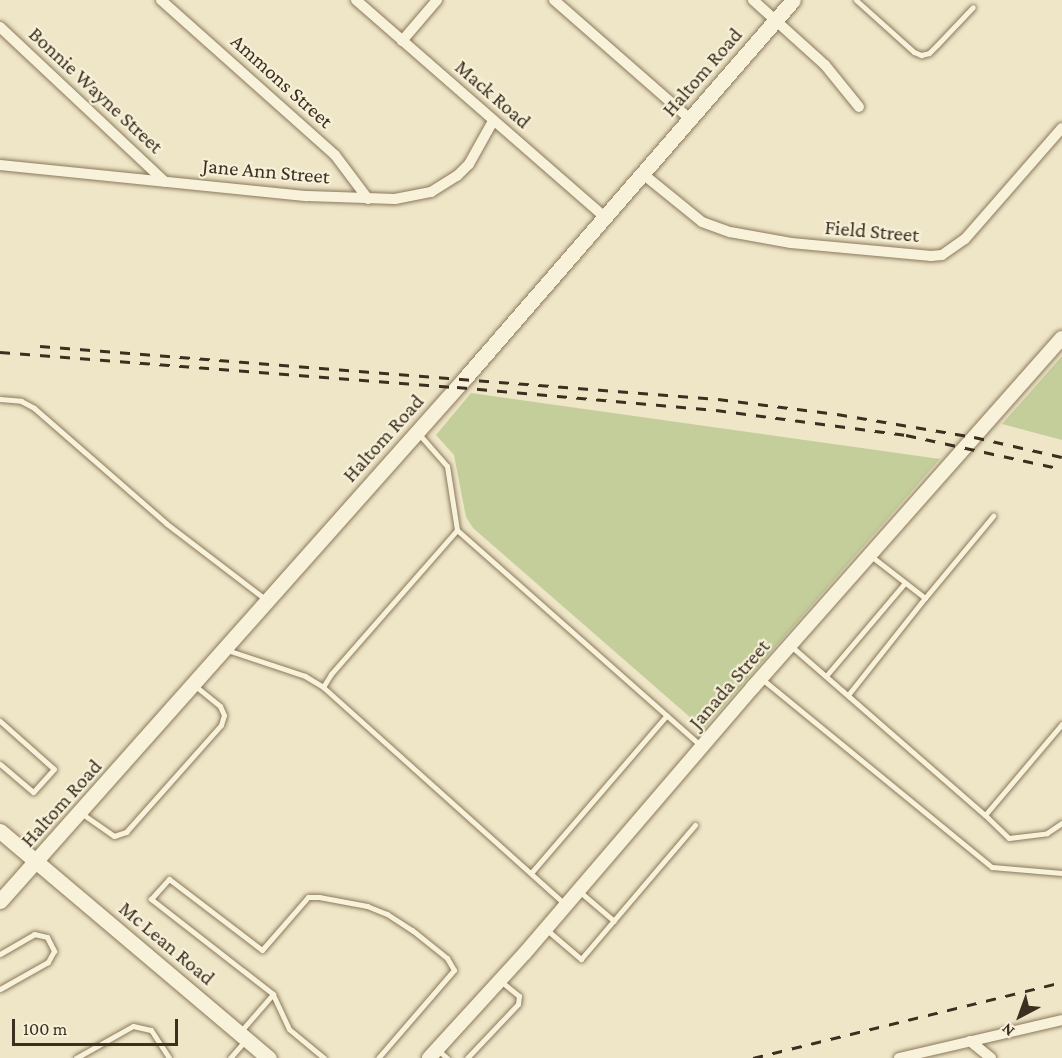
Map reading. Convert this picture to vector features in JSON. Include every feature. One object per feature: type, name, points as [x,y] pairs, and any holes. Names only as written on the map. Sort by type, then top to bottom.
[{"type":"main road","name":"Haltom Road","points":[[0,901],[81,813],[793,0]]},
{"type":"main road","name":"Mc Lean Road","points":[[0,831],[269,1058]]},
{"type":"street","name":"Ammons Street","points":[[161,0],[335,155],[368,199]]},
{"type":"street","name":"Mack Road","points":[[356,0],[604,217]]},
{"type":"street","points":[[402,41],[437,0]]},
{"type":"street","points":[[554,0],[690,119]]},
{"type":"street","points":[[753,0],[825,65],[859,107]]},
{"type":"street","name":"Bonnie Wayne Street","points":[[0,27],[165,182]]},
{"type":"street","name":"Jane Ann Street","points":[[0,165],[368,199],[414,197],[444,185],[468,164],[494,121]]},
{"type":"street","name":"Field Street","points":[[643,174],[702,222],[729,232],[791,243],[931,256],[942,255],[965,239],[1062,128]]},
{"type":"street","name":"Janada Street","points":[[438,1055],[761,678],[1062,338]]},
{"type":"street","points":[[899,1058],[1062,1020]]},
{"type":"street","points":[[970,1041],[991,1058]]},
{"type":"lane","points":[[856,0],[914,52],[921,55],[929,53],[973,7]]},
{"type":"lane","points":[[0,399],[21,401],[34,408],[167,524],[266,600]]},
{"type":"lane","points":[[417,431],[447,466],[457,530],[702,747]]},
{"type":"lane","points":[[848,694],[993,516]]},
{"type":"lane","points":[[323,687],[331,674],[457,530]]},
{"type":"lane","points":[[870,555],[925,598]]},
{"type":"lane","points":[[826,676],[905,583]]},
{"type":"lane","points":[[790,645],[1009,838],[1047,833],[1062,823]]},
{"type":"lane","points":[[224,650],[304,675],[323,687],[566,905]]},
{"type":"lane","points":[[761,678],[992,867],[1062,873]]},
{"type":"lane","points":[[81,813],[114,836],[126,832],[221,725],[224,715],[220,706],[193,685]]},
{"type":"lane","points":[[531,873],[667,716]]},
{"type":"lane","points":[[0,721],[54,769],[33,792],[0,764]]},
{"type":"lane","points":[[985,815],[1062,724]]},
{"type":"lane","points":[[546,929],[581,959],[695,825]]},
{"type":"lane","points":[[324,1058],[288,1029],[273,994],[152,899],[168,879],[262,950],[308,897],[319,897],[367,906],[387,914],[412,930],[447,958],[454,970],[378,1058]]},
{"type":"lane","points":[[579,891],[614,921]]},
{"type":"lane","points":[[0,954],[34,934],[47,937],[54,951],[48,962],[0,989]]},
{"type":"lane","points":[[467,1058],[518,1004],[519,996],[501,981]]},
{"type":"lane","points":[[230,1058],[273,994]]},
{"type":"lane","points":[[76,1058],[133,1026],[151,1030],[169,1058]]},
{"type":"green space","points":[[1062,356],[1062,440],[1002,424]]},
{"type":"green space","points":[[471,393],[940,459],[705,727],[699,725],[473,528],[466,517],[454,455],[436,435]]},
{"type":"railway","points":[[40,346],[718,399],[837,414],[974,437],[1062,457]]},
{"type":"railway","points":[[0,352],[457,387],[716,410],[906,435],[1062,469]]},
{"type":"railway","points":[[753,1058],[1062,982]]}]
